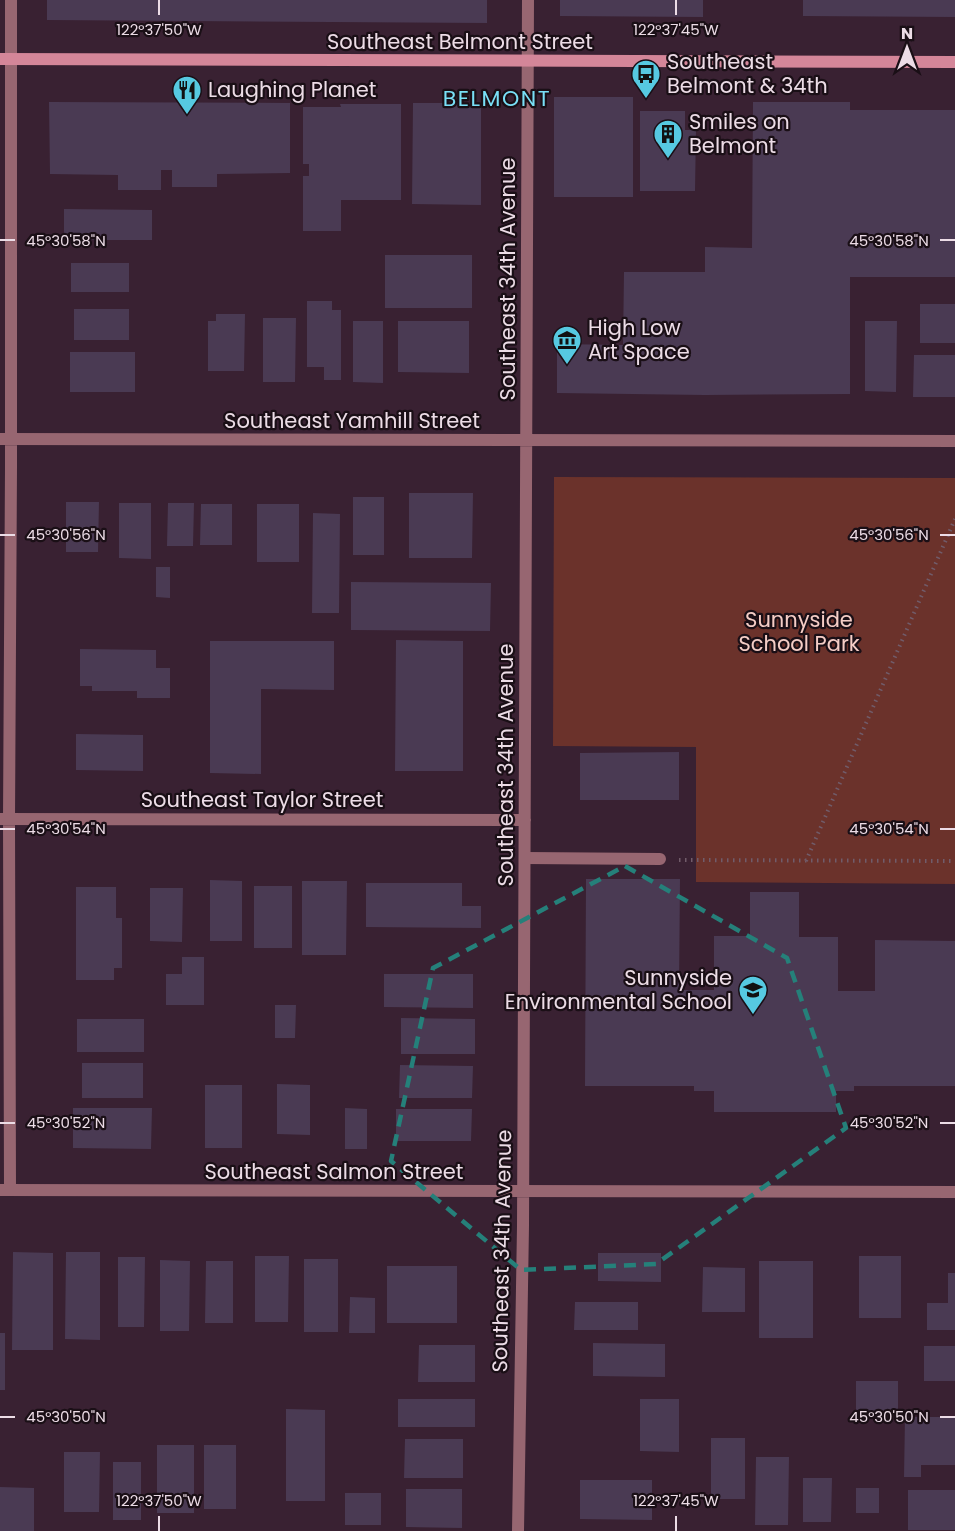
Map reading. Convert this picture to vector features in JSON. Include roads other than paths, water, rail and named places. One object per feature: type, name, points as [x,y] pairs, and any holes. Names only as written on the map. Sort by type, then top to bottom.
[{"type":"main road","name":"Southeast Belmont Street","points":[[6,59],[955,62]]},
{"type":"street","points":[[5,1190],[6,59],[11,0]]},
{"type":"street","name":"Southeast 34th Avenue","points":[[518,1531],[523,1192],[528,0]]},
{"type":"street","name":"Southeast Yamhill Street","points":[[6,440],[955,441]]},
{"type":"street","name":"Southeast Taylor Street","points":[[4,819],[525,820]]},
{"type":"street","points":[[525,858],[660,860]]},
{"type":"street","name":"Southeast Salmon Street","points":[[5,1190],[955,1192]]},
{"type":"place","name":"Southeast Belmont & 34th","points":[[646,100]]},
{"type":"place","name":"Laughing Planet","points":[[187,116]]},
{"type":"place","name":"Smiles on Belmont","points":[[668,160]]},
{"type":"place","name":"High Low Art Space","points":[[567,366]]},
{"type":"place","name":"Sunnyside Environmental School","points":[[753,1016]]},
{"type":"district","name":"BELMONT","points":[[497,98]]},
{"type":"park label","name":"Sunnyside School Park","points":[[799,632]]}]
